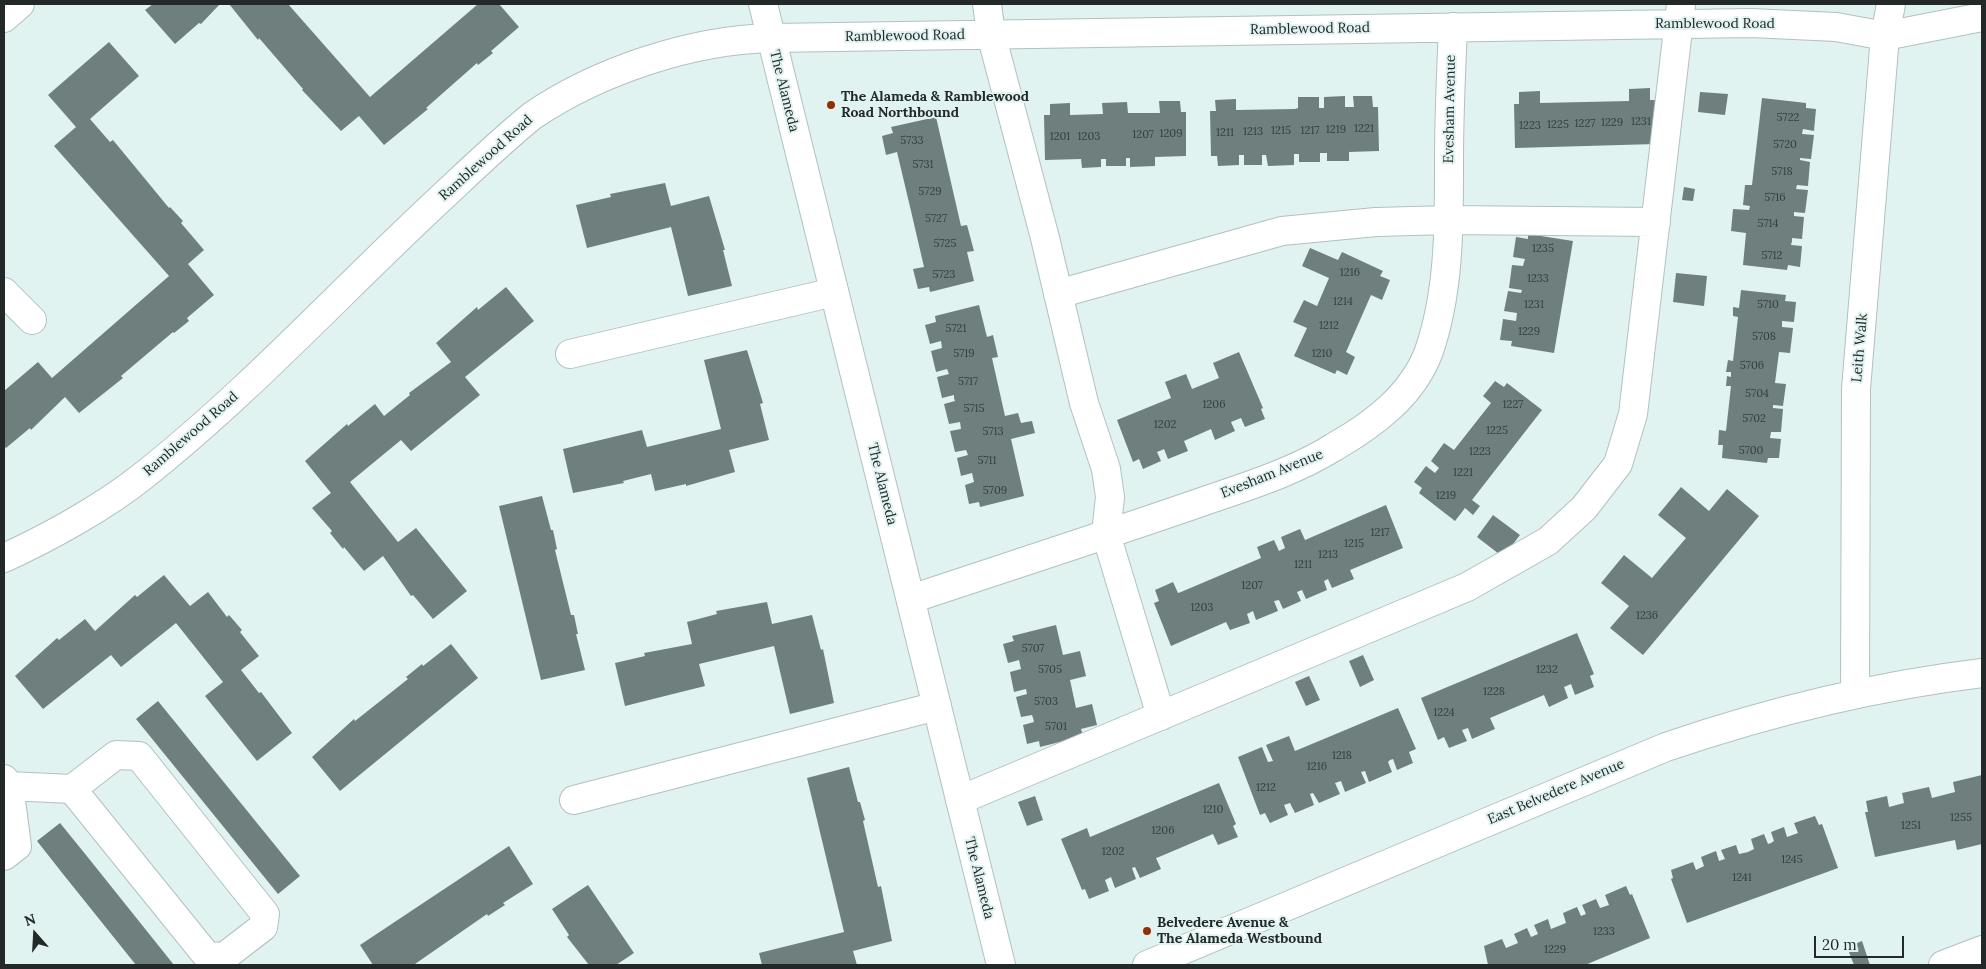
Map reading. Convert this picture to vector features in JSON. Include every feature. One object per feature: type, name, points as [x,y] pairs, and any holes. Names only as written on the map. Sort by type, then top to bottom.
[{"type":"street","points":[[4,18],[20,4]]},
{"type":"street","name":"The Alameda","points":[[763,4],[1001,965]]},
{"type":"street","points":[[987,4],[991,34],[1084,403],[1106,469],[1110,497],[1106,534],[1161,716]]},
{"type":"street","name":"Leith Walk","points":[[1855,693],[1856,389],[1885,36],[1891,4]]},
{"type":"street","points":[[960,800],[1467,587],[1548,541],[1584,508],[1618,464],[1633,414],[1679,14]]},
{"type":"street","name":"Ramblewood Road","points":[[4,558],[32,545],[85,514],[142,476],[238,393],[375,259],[514,130],[547,106],[604,78],[660,57],[720,42],[771,38],[1453,27],[1679,14],[1836,27],[1885,36],[1982,17]]},
{"type":"street","name":"Evesham Avenue","points":[[911,598],[1106,534],[1299,465],[1333,448],[1391,407],[1412,383],[1428,353],[1438,321],[1449,220],[1450,90],[1453,27]]},
{"type":"street","points":[[1058,294],[1282,231],[1376,222],[1449,220],[1656,222]]},
{"type":"street","points":[[4,292],[32,320]]},
{"type":"street","points":[[570,354],[834,292]]},
{"type":"street","name":"East Belvedere Avenue","points":[[1147,965],[1666,747],[1728,726],[1855,693],[1919,681],[1982,673]]},
{"type":"street","points":[[574,800],[937,706]]},
{"type":"street","points":[[4,856],[17,846],[7,783],[72,789],[116,755],[139,756],[265,914],[262,927],[224,957],[207,956],[72,789]]},
{"type":"street","points":[[1943,965],[1982,950]]},
{"type":"building","points":[[153,4],[220,4],[201,24],[199,23],[175,44],[145,10]]},
{"type":"building","points":[[229,4],[288,4],[370,97],[478,4],[499,4],[519,27],[491,51],[493,53],[478,65],[477,63],[426,108],[428,109],[384,145],[359,116],[341,131],[302,90]]},
{"type":"building","points":[[109,42],[139,76],[90,119],[110,142],[113,140],[169,208],[183,221],[181,223],[204,250],[188,264],[214,295],[187,318],[189,321],[173,332],[121,376],[123,378],[79,413],[65,397],[31,430],[30,428],[6,448],[4,446],[4,391],[38,362],[52,378],[169,276],[54,146],[76,127],[48,95]]},
{"type":"building","points":[[1650,88],[1650,100],[1655,100],[1656,144],[1515,148],[1514,104],[1519,104],[1519,92],[1540,91],[1540,103],[1629,101],[1629,89]]},
{"type":"building","points":[[1700,92],[1728,94],[1725,115],[1698,112]]},
{"type":"building","points":[[1345,96],[1345,107],[1354,107],[1353,96],[1372,96],[1373,107],[1378,107],[1379,151],[1349,152],[1349,161],[1327,161],[1327,153],[1320,153],[1320,162],[1299,162],[1299,154],[1294,154],[1294,165],[1268,166],[1266,155],[1262,155],[1262,165],[1244,165],[1244,155],[1239,155],[1239,165],[1218,166],[1217,156],[1211,156],[1210,111],[1216,111],[1215,100],[1236,99],[1236,110],[1295,109],[1298,108],[1298,97],[1319,97],[1319,108],[1324,108],[1324,97]]},
{"type":"building","points":[[1762,98],[1806,103],[1806,108],[1816,109],[1814,131],[1803,129],[1802,134],[1814,135],[1811,159],[1800,158],[1800,160],[1810,162],[1808,186],[1797,185],[1796,189],[1808,190],[1805,213],[1794,212],[1794,216],[1804,217],[1802,239],[1792,238],[1791,245],[1802,246],[1800,267],[1788,265],[1787,270],[1743,265],[1746,233],[1731,231],[1733,209],[1749,210],[1750,206],[1743,205],[1745,185],[1752,185]]},
{"type":"building","points":[[1159,101],[1180,101],[1181,112],[1186,112],[1186,156],[1155,157],[1155,166],[1130,167],[1130,158],[1126,158],[1126,166],[1106,166],[1106,159],[1101,159],[1101,167],[1082,168],[1081,159],[1045,160],[1044,115],[1050,115],[1050,104],[1070,103],[1070,115],[1103,114],[1102,103],[1127,102],[1128,113],[1160,113]]},
{"type":"building","points":[[936,117],[961,226],[967,225],[974,251],[967,252],[974,281],[930,292],[929,287],[918,289],[913,269],[924,267],[911,211],[897,152],[886,155],[882,136],[893,133],[891,127]]},
{"type":"building","points":[[665,183],[671,206],[709,196],[725,250],[723,250],[732,286],[688,296],[671,227],[587,248],[576,205],[611,197],[610,194]]},
{"type":"building","points":[[1684,187],[1695,189],[1693,201],[1682,200]]},
{"type":"building","points":[[1528,234],[1573,241],[1554,353],[1511,346],[1512,341],[1500,340],[1503,319],[1516,321],[1517,313],[1504,311],[1508,291],[1521,293],[1522,290],[1509,288],[1512,265],[1523,266],[1525,259],[1513,257],[1516,237],[1528,239]]},
{"type":"building","points":[[1310,248],[1338,260],[1342,252],[1383,271],[1380,276],[1390,280],[1382,300],[1371,295],[1346,352],[1355,357],[1347,375],[1337,370],[1335,374],[1294,356],[1307,328],[1293,322],[1304,300],[1317,306],[1329,278],[1302,266]]},
{"type":"building","points":[[1676,273],[1707,276],[1704,306],[1673,302]]},
{"type":"building","points":[[506,287],[534,321],[465,377],[480,395],[411,451],[401,440],[350,482],[398,542],[416,528],[467,591],[433,619],[413,595],[411,596],[383,556],[364,571],[330,533],[332,531],[312,508],[331,493],[305,461],[347,424],[348,426],[375,404],[384,416],[410,395],[409,393],[451,362],[436,343],[477,307],[478,310]]},
{"type":"building","points":[[1741,290],[1786,295],[1785,301],[1796,302],[1794,322],[1782,321],[1782,327],[1793,328],[1790,353],[1779,352],[1775,383],[1786,384],[1783,406],[1773,405],[1773,408],[1783,409],[1781,432],[1771,432],[1770,438],[1781,439],[1779,458],[1768,458],[1767,463],[1722,458],[1723,445],[1718,445],[1719,430],[1726,431],[1731,386],[1726,386],[1727,376],[1731,377],[1731,372],[1726,372],[1728,360],[1733,361],[1738,317],[1733,316],[1733,307],[1739,308]]},
{"type":"building","points":[[979,305],[987,337],[993,335],[998,357],[992,358],[1005,416],[1018,413],[1021,423],[1032,421],[1035,433],[1011,439],[1024,496],[980,507],[979,502],[969,504],[965,485],[974,482],[972,473],[961,476],[957,458],[968,455],[966,450],[955,452],[950,431],[961,429],[960,422],[949,424],[944,404],[955,401],[954,395],[942,398],[937,377],[949,374],[947,369],[936,372],[931,351],[942,348],[941,341],[930,344],[925,325],[936,322],[935,316]]},
{"type":"building","points":[[747,350],[763,403],[760,404],[769,440],[729,450],[735,472],[686,486],[686,484],[655,491],[651,474],[623,481],[624,483],[573,493],[563,449],[642,430],[647,447],[721,429],[704,360]]},
{"type":"building","points":[[1239,352],[1263,408],[1261,409],[1265,419],[1245,427],[1241,418],[1231,422],[1235,431],[1215,440],[1211,429],[1184,441],[1188,451],[1168,459],[1164,449],[1157,452],[1161,461],[1143,469],[1139,459],[1133,462],[1117,420],[1171,398],[1165,382],[1186,374],[1192,389],[1219,378],[1213,363]]},
{"type":"building","points":[[1495,381],[1504,387],[1507,383],[1542,410],[1472,500],[1480,506],[1473,515],[1465,508],[1455,521],[1419,493],[1422,488],[1414,482],[1426,466],[1435,473],[1439,468],[1431,461],[1444,443],[1454,450],[1491,403],[1483,396]]},
{"type":"building","points":[[1681,487],[1709,511],[1727,489],[1759,516],[1643,655],[1610,628],[1629,606],[1601,583],[1624,555],[1652,578],[1686,538],[1658,515]]},
{"type":"building","points":[[542,496],[551,530],[553,530],[557,549],[555,550],[571,615],[574,615],[578,634],[576,634],[585,670],[541,680],[499,506]]},
{"type":"building","points":[[1386,505],[1403,548],[1350,570],[1354,579],[1332,588],[1328,579],[1324,581],[1327,590],[1306,599],[1302,590],[1297,592],[1301,601],[1283,609],[1279,600],[1274,601],[1278,611],[1256,620],[1253,611],[1247,614],[1250,623],[1230,630],[1226,622],[1171,646],[1154,603],[1159,601],[1155,590],[1173,582],[1178,593],[1181,592],[1261,558],[1257,547],[1274,540],[1279,551],[1285,548],[1281,537],[1300,529],[1305,540]]},
{"type":"building","points":[[1493,515],[1520,535],[1503,557],[1477,537]]},
{"type":"building","points":[[164,575],[190,606],[208,592],[227,617],[229,615],[242,630],[240,632],[259,656],[241,670],[259,693],[261,692],[292,733],[257,761],[205,696],[223,682],[176,623],[121,667],[111,655],[43,709],[15,676],[57,638],[59,640],[85,619],[95,631],[135,595],[137,597]]},
{"type":"building","points":[[767,602],[772,624],[812,615],[821,650],[823,649],[834,703],[790,714],[774,646],[699,664],[705,686],[625,706],[615,663],[645,656],[644,653],[692,644],[687,622],[717,614],[716,611]]},
{"type":"building","points":[[1056,625],[1063,655],[1080,651],[1086,676],[1070,680],[1076,708],[1092,704],[1097,725],[1081,729],[1083,736],[1040,747],[1039,741],[1027,744],[1023,725],[1034,722],[1032,715],[1021,717],[1016,697],[1027,694],[1026,689],[1014,692],[1010,672],[1021,669],[1019,660],[1008,663],[1003,644],[1014,641],[1012,636]]},
{"type":"building","points":[[1577,633],[1594,674],[1590,676],[1594,687],[1575,695],[1571,684],[1564,687],[1568,698],[1549,707],[1544,695],[1490,718],[1495,729],[1472,739],[1468,728],[1462,730],[1467,741],[1449,748],[1444,737],[1438,740],[1421,698]]},
{"type":"building","points":[[451,644],[478,678],[340,791],[312,757],[354,719],[355,721],[408,679],[406,677],[422,664],[423,666]]},
{"type":"building","points":[[1363,655],[1374,680],[1360,687],[1349,661]]},
{"type":"building","points":[[1309,676],[1320,700],[1306,706],[1295,682]]},
{"type":"building","points":[[158,701],[300,876],[278,894],[136,719]]},
{"type":"building","points":[[1398,708],[1416,749],[1409,752],[1413,763],[1397,770],[1393,759],[1390,760],[1388,762],[1392,772],[1369,782],[1365,771],[1361,772],[1366,783],[1345,792],[1341,781],[1335,783],[1340,794],[1319,803],[1313,793],[1310,794],[1314,805],[1295,813],[1290,803],[1284,805],[1288,815],[1270,823],[1265,813],[1260,815],[1238,757],[1262,747],[1268,762],[1273,761],[1266,745],[1289,736],[1295,751]]},
{"type":"building","points":[[849,767],[865,820],[863,821],[878,887],[881,886],[892,941],[853,951],[857,965],[762,965],[759,953],[844,932],[807,778]]},
{"type":"building","points":[[1982,775],[1982,844],[1957,850],[1955,840],[1875,857],[1865,812],[1868,812],[1866,801],[1887,796],[1889,807],[1904,803],[1902,793],[1929,787],[1932,798],[1955,792],[1953,782]]},
{"type":"building","points":[[1219,783],[1236,824],[1233,826],[1238,837],[1218,845],[1213,834],[1156,858],[1161,869],[1140,878],[1135,867],[1132,868],[1136,879],[1115,888],[1111,877],[1105,880],[1109,891],[1089,899],[1085,889],[1082,890],[1061,839],[1087,828],[1090,837]]},
{"type":"building","points":[[1035,796],[1043,820],[1027,826],[1018,802]]},
{"type":"building","points":[[1815,816],[1819,825],[1822,824],[1838,868],[1687,923],[1671,879],[1673,878],[1671,870],[1693,862],[1696,870],[1704,866],[1701,857],[1716,851],[1719,861],[1725,859],[1721,850],[1736,845],[1739,854],[1748,852],[1754,849],[1751,839],[1764,834],[1768,844],[1771,843],[1774,841],[1771,832],[1784,827],[1787,837],[1798,833],[1794,823]]},
{"type":"building","points":[[60,823],[174,965],[136,965],[37,841]]},
{"type":"building","points":[[509,846],[533,884],[503,903],[505,905],[488,916],[487,914],[415,964],[373,965],[360,945]]},
{"type":"building","points":[[588,885],[634,953],[616,965],[589,965],[567,937],[569,935],[552,909]]},
{"type":"building","points":[[1626,886],[1630,895],[1632,894],[1650,938],[1585,965],[1488,965],[1484,946],[1502,939],[1506,948],[1518,943],[1514,934],[1527,928],[1531,937],[1538,934],[1534,925],[1548,919],[1551,929],[1566,923],[1563,913],[1577,907],[1581,916],[1586,914],[1582,905],[1596,899],[1600,908],[1609,905],[1605,895]]},
{"type":"building","points":[[1862,941],[1870,965],[1854,965],[1847,947]]},
{"type":"place","name":"The Alameda & Ramblewood Road Northbound","points":[[831,105]]},
{"type":"place","name":"Belvedere Avenue & The Alameda Westbound","points":[[1147,931]]}]
